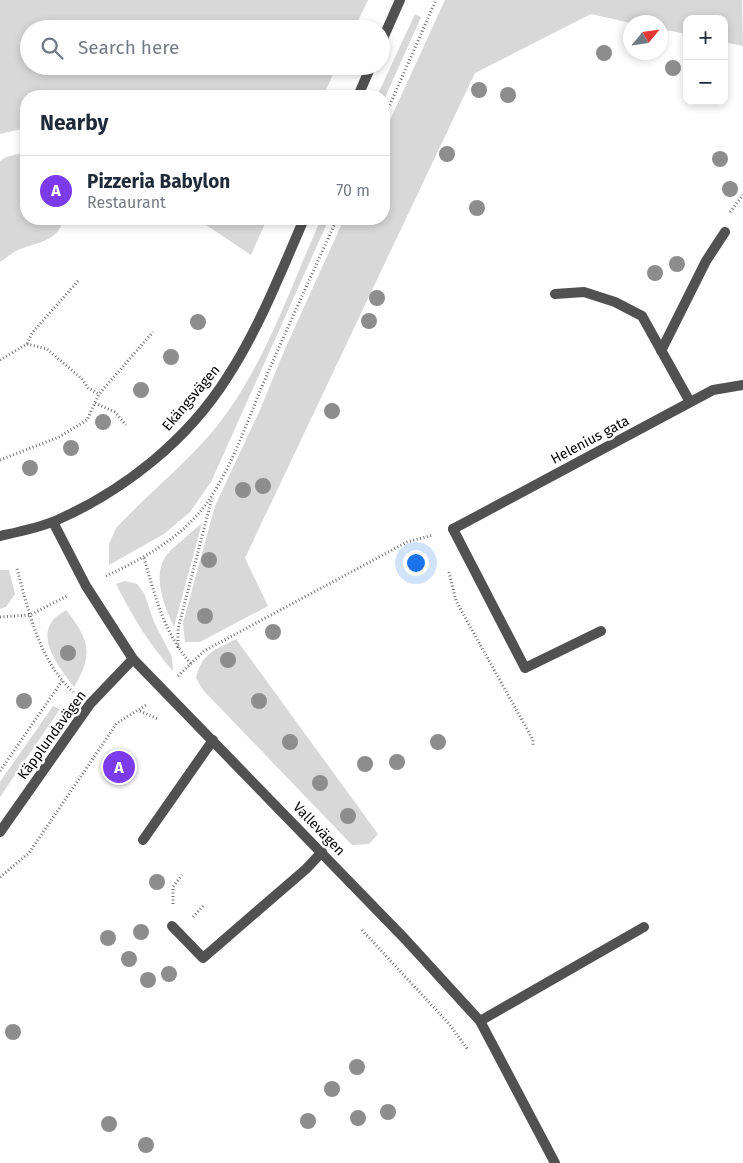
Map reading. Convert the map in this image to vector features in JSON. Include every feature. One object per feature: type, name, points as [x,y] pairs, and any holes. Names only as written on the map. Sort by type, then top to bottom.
[{"type":"street","points":[[390,23],[399,3]]},
{"type":"street","points":[[361,90],[367,75]]},
{"type":"street","name":"Ekängsvägen","points":[[0,536],[53,522],[111,491],[146,467],[188,428],[228,377],[271,295],[301,225]]},
{"type":"street","points":[[661,351],[706,261],[725,232]]},
{"type":"street","points":[[555,294],[584,292],[615,302],[642,316],[690,402]]},
{"type":"street","name":"Helenius gata","points":[[453,529],[713,390],[743,385]]},
{"type":"street","name":"Vallevägen","points":[[53,522],[86,586],[133,659],[322,852],[480,1021],[555,1163]]},
{"type":"street","points":[[453,529],[525,668],[602,631]]},
{"type":"street","name":"Käpplundavägen","points":[[0,832],[90,704],[133,659]]},
{"type":"street","points":[[143,840],[213,740]]},
{"type":"street","points":[[172,926],[203,958],[306,869],[322,852]]},
{"type":"street","points":[[480,1021],[644,927]]},
{"type":"path","points":[[390,104],[436,0]]},
{"type":"path","points":[[178,648],[178,629],[212,495],[246,425],[334,225]]},
{"type":"path","points":[[0,360],[27,344],[32,333],[78,281]]},
{"type":"path","points":[[0,460],[59,437],[87,420],[99,394],[153,332]]},
{"type":"path","points":[[27,344],[47,349],[82,379],[88,388],[99,394]]},
{"type":"path","points":[[95,403],[116,412],[126,425]]},
{"type":"path","points":[[111,574],[144,558],[186,526],[212,495]]},
{"type":"path","points":[[177,677],[204,651],[406,542],[453,529]]},
{"type":"path","points":[[144,558],[157,605],[168,631],[190,664]]},
{"type":"path","points":[[450,566],[449,576],[456,602],[530,732],[533,745]]},
{"type":"path","points":[[17,569],[30,615],[52,667],[72,691]]},
{"type":"path","points":[[0,617],[30,615],[58,600]]},
{"type":"path","points":[[0,771],[62,681]]},
{"type":"path","points":[[0,877],[29,853],[117,723],[140,711],[148,704]]},
{"type":"path","points":[[140,711],[161,721]]},
{"type":"path","points":[[172,926],[176,914],[173,888],[182,874]]},
{"type":"path","points":[[357,925],[450,1025],[471,1055]]},
{"type":"shaded area","points":[[0,0],[368,0],[358,20],[20,20],[20,75],[333,75],[326,90],[20,90],[20,129],[0,134]]},
{"type":"shaded area","points":[[445,0],[742,0],[743,46],[728,43],[728,15],[683,15],[683,33],[668,30],[668,15],[623,15],[623,21],[591,14],[475,73],[245,558],[268,606],[200,642],[185,642],[183,623],[215,506],[260,410],[285,349],[341,225],[390,225],[390,120]]},
{"type":"shaded area","points":[[415,14],[421,17],[388,90],[380,90],[387,75],[390,75],[390,68]]},
{"type":"shaded area","points":[[20,154],[20,225],[61,225],[57,232],[47,240],[17,250],[0,262],[0,161],[6,157]]},
{"type":"shaded area","points":[[206,225],[264,225],[251,255]]},
{"type":"shaded area","points":[[318,225],[326,225],[211,482],[190,512],[164,534],[109,565],[109,544],[116,528],[213,431],[231,408],[246,383],[274,329]]},
{"type":"shaded area","points":[[202,523],[174,627],[162,597],[160,587],[161,567],[165,557],[172,549]]},
{"type":"shaded area","points":[[0,570],[9,570],[15,594],[6,607],[0,609]]},
{"type":"shaded area","points":[[125,581],[137,584],[144,593],[154,622],[172,657],[173,671],[149,640],[122,596],[116,584]]},
{"type":"shaded area","points":[[66,610],[80,630],[86,647],[84,665],[74,687],[63,673],[53,655],[47,637],[53,620]]},
{"type":"shaded area","points":[[236,639],[378,834],[369,844],[352,845],[203,690],[196,678],[202,663],[210,653]]},
{"type":"shaded area","points":[[53,706],[60,709],[0,797],[0,782]]},
{"type":"place","name":"Pizzeria Babylon","points":[[119,767]]}]
